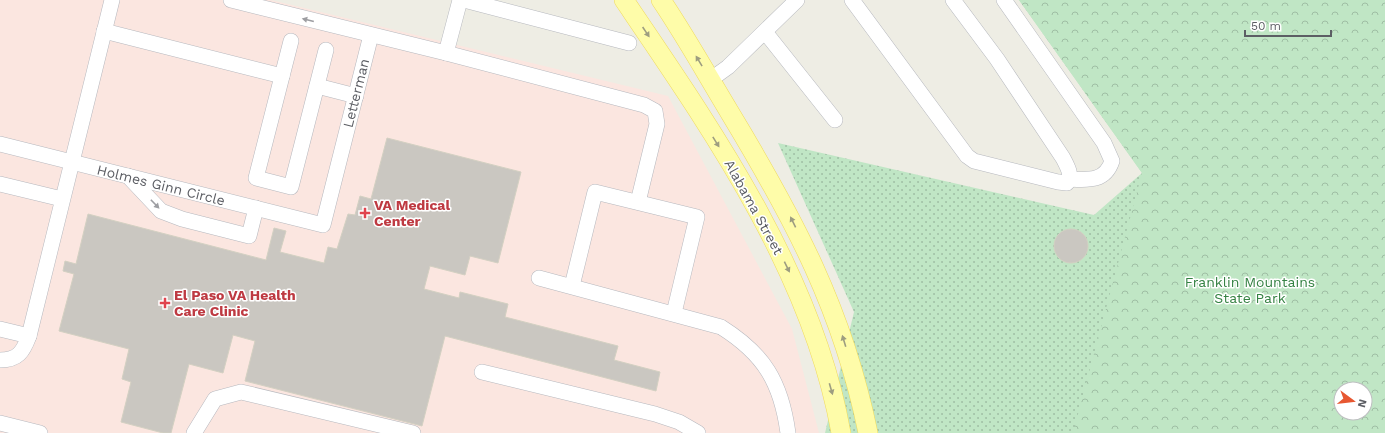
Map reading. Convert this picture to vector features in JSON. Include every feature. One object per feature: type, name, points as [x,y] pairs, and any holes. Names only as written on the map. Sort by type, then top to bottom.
[{"type":"main road","name":"Alabama Street","points":[[624,0],[666,61],[710,131],[746,190],[778,248],[799,292],[822,356],[838,414],[841,433]]},
{"type":"main road","name":"Alabama Street","points":[[661,0],[768,176],[811,259],[840,328],[856,379],[868,433]]},
{"type":"street","points":[[0,360],[11,359],[18,356],[24,349],[29,336],[71,162],[87,129],[102,69],[104,31],[112,0]]},
{"type":"street","points":[[231,0],[446,53],[644,105],[655,111],[657,124],[638,202]]},
{"type":"street","points":[[446,53],[460,0]]},
{"type":"street","points":[[464,0],[517,7],[629,43]]},
{"type":"street","points":[[710,80],[728,67],[797,0]]},
{"type":"street","points":[[852,0],[967,156],[974,160],[1067,183],[1070,179],[1070,172],[1063,158],[997,59],[953,0]]},
{"type":"street","points":[[1004,0],[1104,143],[1112,161],[1109,168],[1103,175],[1094,180],[1070,179]]},
{"type":"street","points":[[104,31],[282,76]]},
{"type":"street","points":[[765,32],[835,120]]},
{"type":"street","name":"Letterman","points":[[323,225],[371,35]]},
{"type":"street","points":[[291,41],[256,178],[291,187],[326,50]]},
{"type":"street","points":[[317,86],[356,96]]},
{"type":"street","name":"Holmes Ginn Circle","points":[[0,144],[323,225]]},
{"type":"street","points":[[128,176],[161,211],[182,219],[249,236],[256,208]]},
{"type":"street","points":[[0,184],[62,199]]},
{"type":"street","points":[[572,286],[595,192],[638,202],[697,218],[674,313]]},
{"type":"street","points":[[539,278],[674,313],[721,327],[743,341],[760,359],[772,376],[783,404],[788,433]]},
{"type":"street","points":[[0,329],[29,336]]},
{"type":"street","points":[[482,372],[655,414],[679,422],[698,433]]},
{"type":"street","points":[[194,433],[215,399],[241,392],[413,433]]},
{"type":"street","points":[[0,423],[40,433]]},
{"type":"shaded area","name":"VA Medical Center","points":[[0,0],[271,0],[668,96],[792,329],[819,433],[0,433]]},
{"type":"green space","name":"Franklin Mountains State Park","points":[[1019,0],[1385,0],[1385,433],[825,433],[854,312],[778,143],[1094,215],[1142,173]]},
{"type":"green space","name":"Franklin Mountains State Park","points":[[1019,0],[1385,0],[1385,433],[1073,433],[1142,173]]},
{"type":"building","points":[[387,138],[521,172],[498,263],[470,256],[465,275],[430,266],[424,289],[459,298],[460,292],[508,304],[505,317],[618,346],[614,360],[660,372],[656,391],[445,336],[422,426],[245,381],[255,341],[233,335],[223,373],[189,364],[171,433],[163,433],[121,422],[131,382],[122,379],[129,349],[59,331],[74,274],[63,271],[65,261],[76,264],[88,214],[266,260],[274,228],[286,231],[280,252],[324,263],[328,247],[337,249],[348,214],[355,215],[360,196],[371,199]]},
{"type":"building","points":[[1068,229],[1074,229],[1083,234],[1087,240],[1087,252],[1083,258],[1074,263],[1068,263],[1059,258],[1054,249],[1054,243],[1059,234]]},
{"type":"place","name":"VA Medical Center","points":[[365,213]]},
{"type":"place","name":"El Paso VA Health Care Clinic","points":[[165,303]]}]
